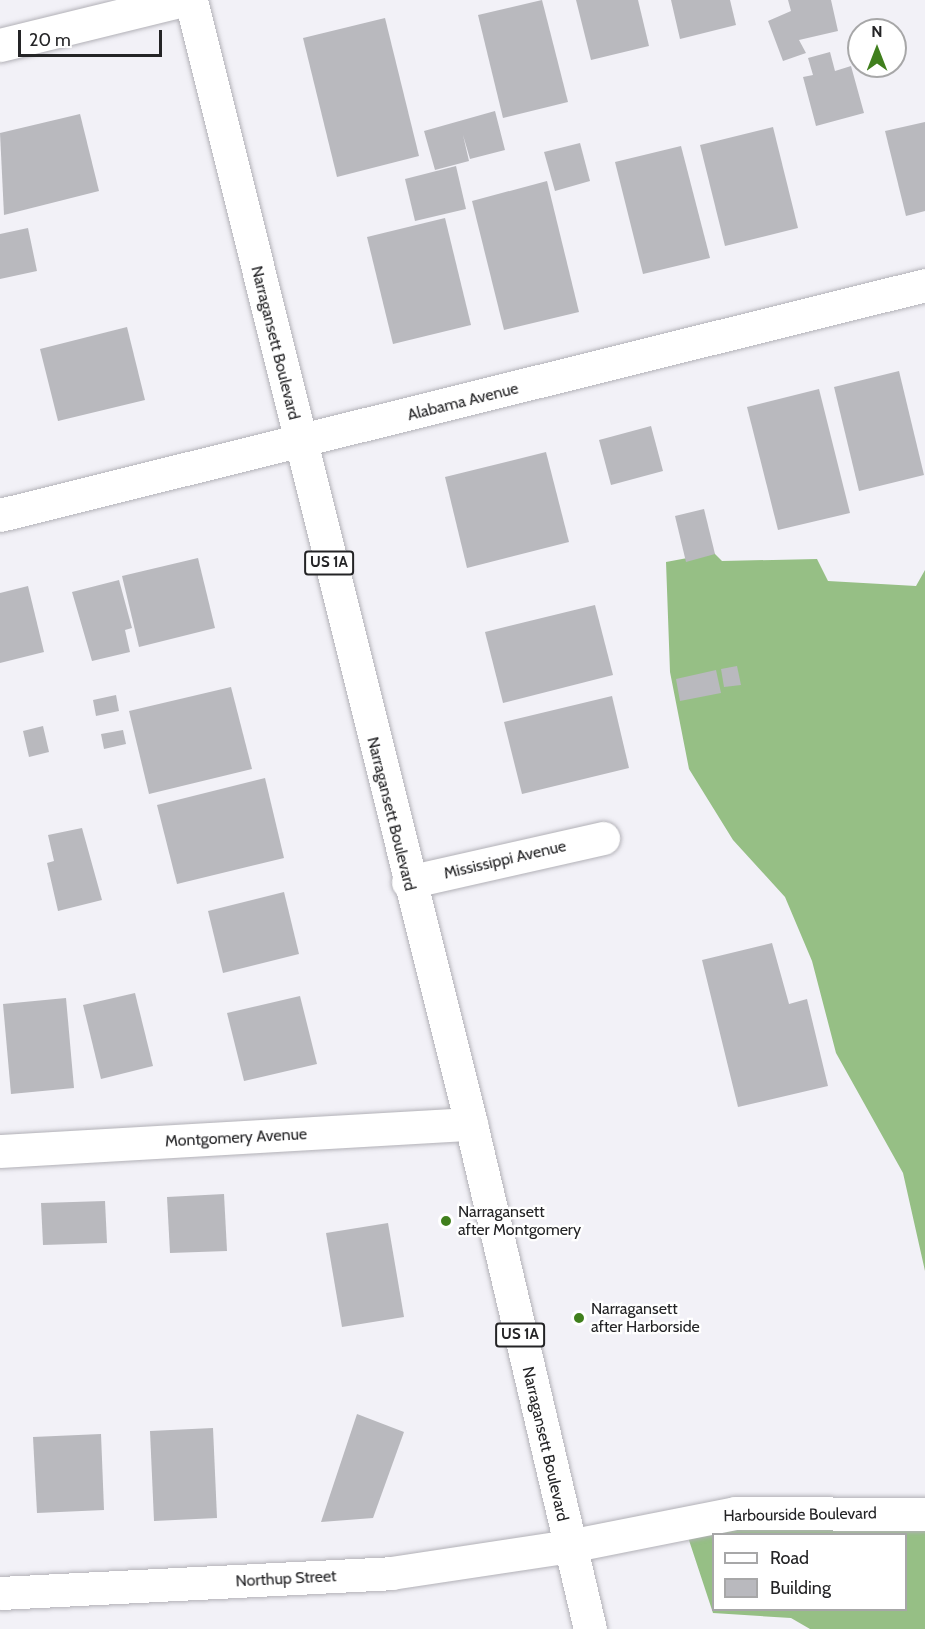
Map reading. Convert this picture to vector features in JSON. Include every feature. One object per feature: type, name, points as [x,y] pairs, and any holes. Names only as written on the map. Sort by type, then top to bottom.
[{"type":"street","points":[[0,45],[183,0]]},
{"type":"street","name":"Narragansett Boulevard","points":[[190,0],[408,882],[471,1124],[590,1629]]},
{"type":"street","name":"Alabama Avenue","points":[[0,515],[925,285]]},
{"type":"street","name":"Mississippi Avenue","points":[[408,882],[603,838]]},
{"type":"street","name":"Montgomery Avenue","points":[[0,1150],[471,1124]]},
{"type":"street","name":"Harbourside Boulevard","points":[[569,1546],[735,1513],[925,1514]]},
{"type":"street","name":"Northup Street","points":[[0,1593],[391,1574],[569,1546]]},
{"type":"green space","points":[[714,553],[722,561],[817,559],[828,581],[916,586],[925,570],[925,1271],[903,1173],[836,1053],[812,961],[785,897],[733,840],[689,769],[670,672],[666,562]]},
{"type":"green space","points":[[925,1505],[925,1629],[810,1629],[791,1618],[713,1613],[712,1611],[907,1611],[907,1533],[712,1533],[712,1610],[682,1519]]},
{"type":"building","points":[[542,0],[568,102],[503,118],[478,15]]},
{"type":"building","points":[[576,0],[638,0],[649,46],[591,60]]},
{"type":"building","points":[[671,0],[730,0],[736,25],[680,39]]},
{"type":"building","points":[[788,0],[831,0],[838,31],[799,40],[806,53],[783,61],[768,21],[791,11]]},
{"type":"building","points":[[385,18],[419,156],[337,177],[303,38]]},
{"type":"building","points":[[830,52],[835,71],[847,67],[847,78],[854,78],[864,113],[816,126],[803,77],[813,75],[808,58]]},
{"type":"building","points":[[495,111],[505,150],[470,159],[463,135],[469,161],[435,170],[424,131]]},
{"type":"building","points":[[80,114],[99,191],[4,215],[0,133]]},
{"type":"building","points":[[925,122],[925,211],[906,216],[885,131]]},
{"type":"building","points":[[773,127],[798,228],[725,246],[700,145]]},
{"type":"building","points":[[580,143],[590,181],[555,191],[544,152]]},
{"type":"building","points":[[681,146],[710,258],[643,274],[615,162]]},
{"type":"building","points":[[456,166],[466,209],[415,221],[405,179]]},
{"type":"building","points":[[547,181],[579,312],[504,330],[472,201]]},
{"type":"building","points":[[445,218],[471,325],[393,344],[367,237]]},
{"type":"building","points":[[28,228],[37,271],[0,279],[0,234]]},
{"type":"building","points":[[127,327],[145,400],[58,421],[40,349]]},
{"type":"building","points":[[899,371],[924,475],[859,491],[834,387]]},
{"type":"building","points":[[819,389],[850,513],[778,530],[747,407]]},
{"type":"building","points":[[651,426],[663,471],[611,485],[599,440]]},
{"type":"building","points":[[546,452],[569,542],[467,568],[445,477]]},
{"type":"building","points":[[704,509],[715,554],[686,562],[675,516]]},
{"type":"building","points":[[198,558],[215,628],[139,647],[122,576]]},
{"type":"building","points":[[119,580],[132,628],[125,630],[130,652],[92,661],[72,592]]},
{"type":"building","points":[[28,586],[44,652],[0,663],[0,593]]},
{"type":"building","points":[[595,605],[613,675],[503,703],[485,632]]},
{"type":"building","points":[[737,666],[741,685],[724,687],[721,669]]},
{"type":"building","points":[[716,670],[721,693],[680,701],[676,679]]},
{"type":"building","points":[[231,687],[252,769],[149,794],[129,711]]},
{"type":"building","points":[[116,695],[119,711],[96,716],[93,700]]},
{"type":"building","points":[[612,696],[629,768],[522,794],[504,722]]},
{"type":"building","points":[[43,726],[49,752],[29,757],[23,731]]},
{"type":"building","points":[[123,730],[126,744],[104,749],[101,734]]},
{"type":"building","points":[[265,778],[284,858],[177,884],[157,805]]},
{"type":"building","points":[[82,828],[102,900],[58,911],[47,863],[54,861],[48,835]]},
{"type":"building","points":[[284,892],[299,954],[223,973],[208,911]]},
{"type":"building","points":[[772,943],[789,1004],[807,999],[828,1086],[738,1107],[702,960]]},
{"type":"building","points":[[135,993],[153,1066],[101,1079],[83,1005]]},
{"type":"building","points":[[300,996],[317,1064],[244,1081],[227,1013]]},
{"type":"building","points":[[66,998],[74,1088],[11,1094],[3,1004]]},
{"type":"building","points":[[224,1194],[227,1251],[170,1253],[167,1197]]},
{"type":"building","points":[[105,1201],[107,1243],[43,1245],[41,1203]]},
{"type":"building","points":[[388,1223],[404,1317],[342,1327],[326,1233]]},
{"type":"building","points":[[357,1414],[404,1432],[373,1518],[321,1522]]},
{"type":"building","points":[[213,1428],[217,1518],[154,1521],[150,1431]]},
{"type":"building","points":[[101,1434],[104,1510],[37,1513],[33,1437]]},
{"type":"place","name":"Narragansett after Montgomery","points":[[446,1221]]},
{"type":"place","name":"Narragansett after Harborside","points":[[579,1318]]}]
